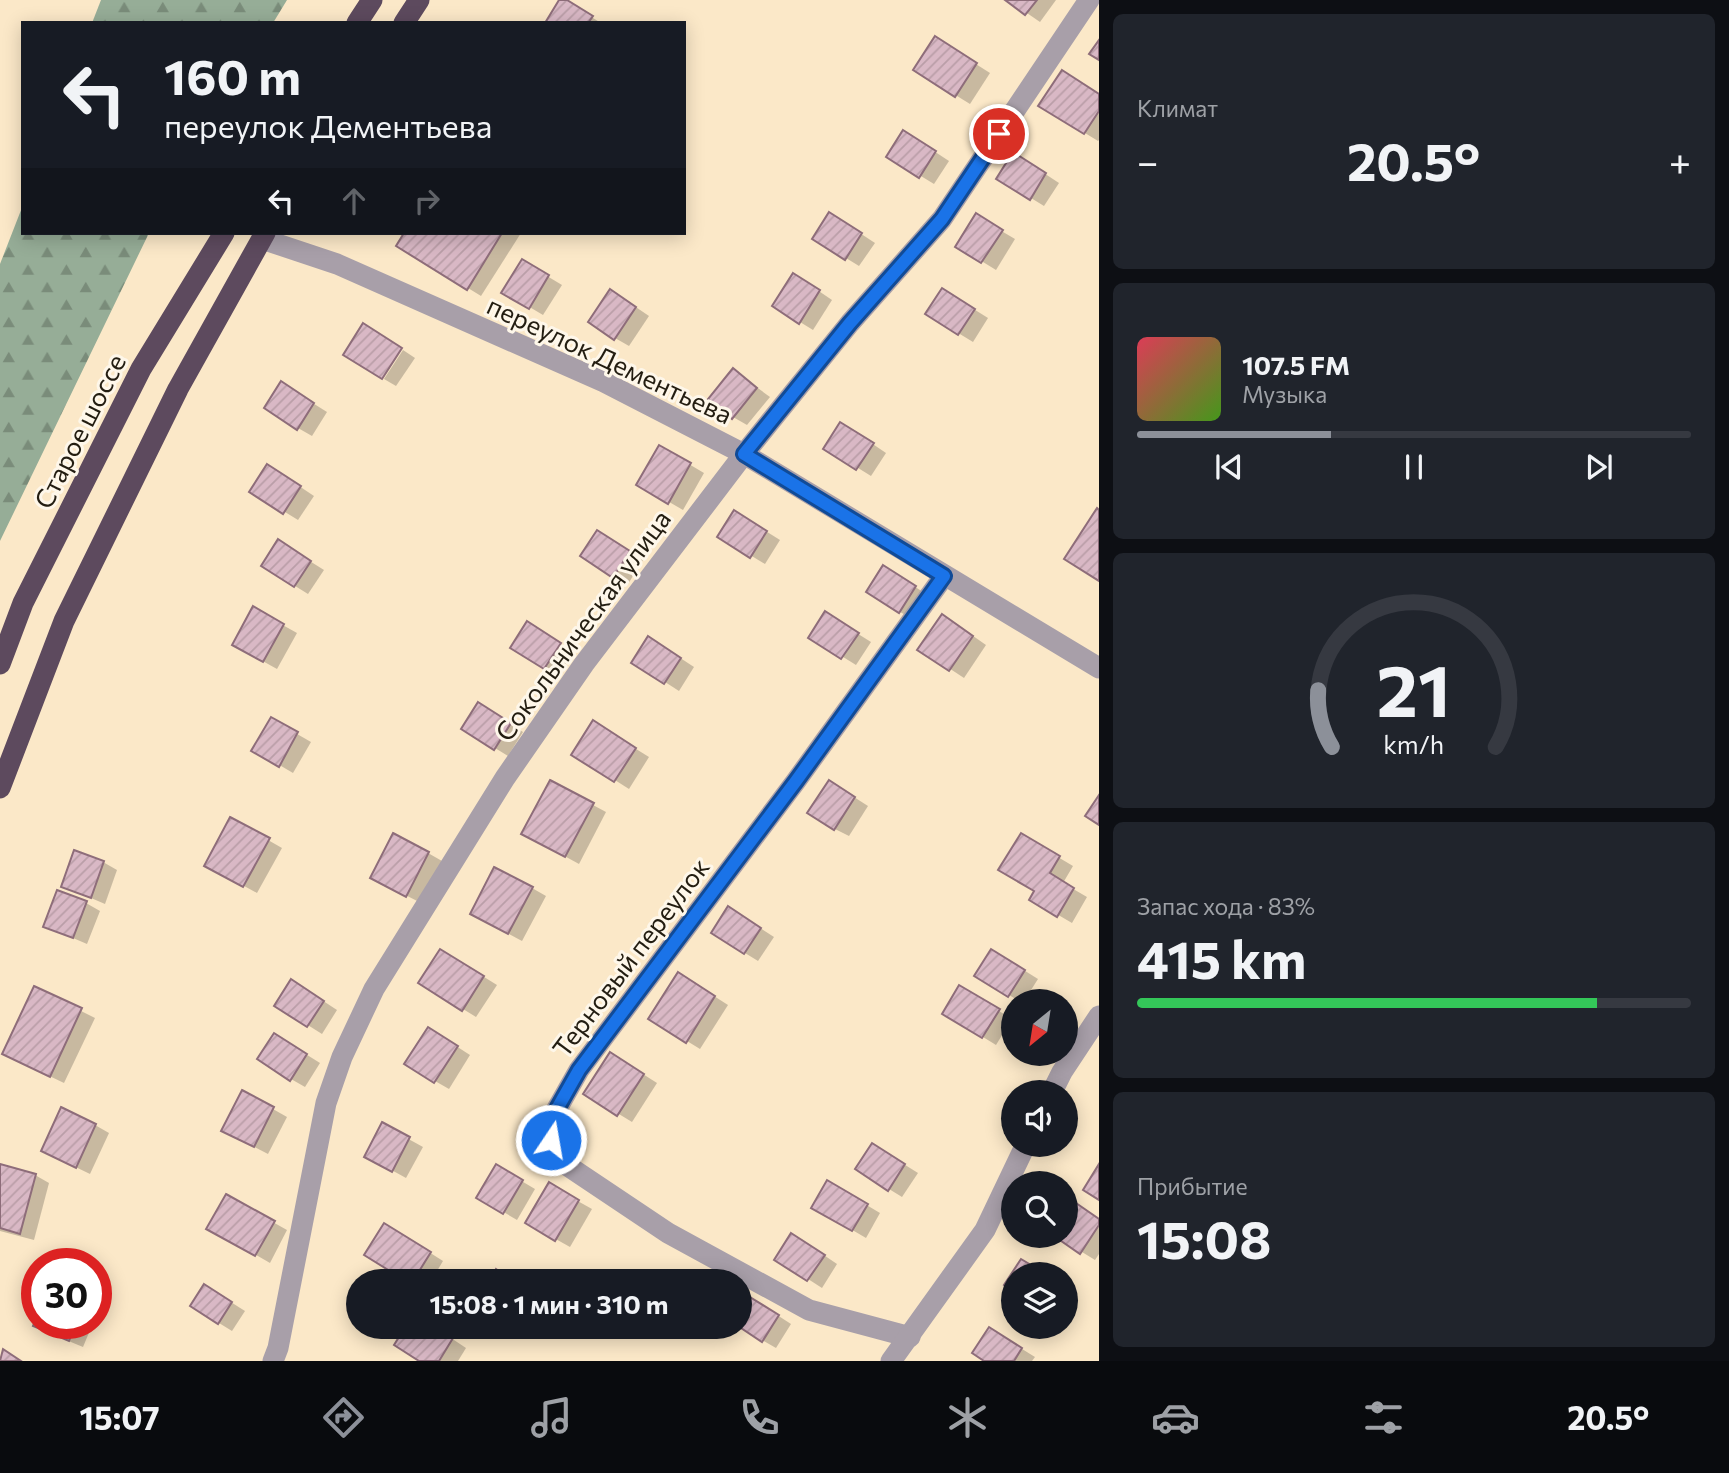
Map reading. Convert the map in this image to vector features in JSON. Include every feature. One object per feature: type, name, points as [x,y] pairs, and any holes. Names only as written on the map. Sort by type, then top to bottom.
[{"type":"highway","points":[[358,21],[372,0]]},
{"type":"highway","points":[[405,21],[419,0]]},
{"type":"highway","name":"Старое шоссе","points":[[0,664],[23,603],[141,369],[223,235]]},
{"type":"highway","points":[[0,788],[64,621],[178,389],[263,236]]},
{"type":"street","name":"Сокольническая улица","points":[[273,1361],[278,1348],[326,1103],[342,1056],[374,989],[505,778],[584,664],[744,454],[850,323],[942,219],[1089,0]]},
{"type":"street","name":"переулок Дементьева","points":[[263,236],[337,264],[604,382],[744,454],[1099,668]]},
{"type":"street","name":"Терновый переулок","points":[[910,1338],[809,1310],[668,1233],[553,1156],[549,1123],[579,1070],[788,792],[944,576]]},
{"type":"street","points":[[1058,1080],[1099,1016]]},
{"type":"street","points":[[891,1361],[985,1230],[1020,1157]]},
{"type":"green space","points":[[101,0],[287,0],[274,21],[93,21]]},
{"type":"green space","points":[[21,210],[21,235],[148,235],[0,541],[0,264]]},
{"type":"building","points":[[559,0],[567,0],[593,16],[589,21],[546,21]]},
{"type":"building","points":[[1005,0],[1037,0],[1025,15]]},
{"type":"building","points":[[935,36],[977,63],[955,97],[913,70]]},
{"type":"building","points":[[1099,40],[1099,60],[1089,54]]},
{"type":"building","points":[[1062,70],[1099,94],[1099,111],[1084,134],[1038,106]]},
{"type":"building","points":[[903,130],[936,151],[919,178],[886,157]]},
{"type":"building","points":[[1013,152],[1046,173],[1030,200],[996,179]]},
{"type":"building","points":[[829,212],[862,233],[845,260],[812,239]]},
{"type":"building","points":[[976,213],[1003,230],[981,263],[955,247]]},
{"type":"building","points":[[403,235],[501,235],[467,290],[396,246]]},
{"type":"building","points":[[522,259],[549,275],[529,309],[501,293]]},
{"type":"building","points":[[793,273],[820,290],[799,324],[772,306]]},
{"type":"building","points":[[942,288],[975,309],[958,335],[925,314]]},
{"type":"building","points":[[610,289],[636,307],[614,340],[588,322]]},
{"type":"building","points":[[363,323],[402,348],[382,379],[343,355]]},
{"type":"building","points":[[733,368],[757,388],[732,419],[708,399]]},
{"type":"building","points":[[281,381],[314,403],[297,430],[264,408]]},
{"type":"building","points":[[840,422],[874,443],[856,470],[823,449]]},
{"type":"building","points":[[659,445],[691,463],[668,504],[636,485]]},
{"type":"building","points":[[267,464],[301,486],[283,514],[249,492]]},
{"type":"building","points":[[1097,508],[1099,510],[1099,581],[1064,559]]},
{"type":"building","points":[[734,510],[767,531],[750,558],[717,537]]},
{"type":"building","points":[[597,530],[630,551],[613,578],[580,556]]},
{"type":"building","points":[[278,539],[311,561],[294,587],[261,566]]},
{"type":"building","points":[[883,565],[916,586],[899,613],[866,592]]},
{"type":"building","points":[[253,606],[284,624],[263,662],[232,645]]},
{"type":"building","points":[[825,611],[859,633],[841,659],[808,638]]},
{"type":"building","points":[[942,614],[973,636],[949,671],[917,650]]},
{"type":"building","points":[[527,621],[561,643],[544,669],[510,648]]},
{"type":"building","points":[[648,636],[681,658],[664,684],[631,663]]},
{"type":"building","points":[[478,702],[511,723],[494,750],[461,729]]},
{"type":"building","points":[[271,717],[298,732],[279,767],[251,751]]},
{"type":"building","points":[[593,720],[636,748],[614,782],[571,755]]},
{"type":"building","points":[[550,780],[594,803],[565,857],[521,834]]},
{"type":"building","points":[[829,780],[855,797],[834,830],[807,813]]},
{"type":"building","points":[[1099,795],[1099,825],[1085,816]]},
{"type":"building","points":[[230,817],[270,838],[243,887],[204,866]]},
{"type":"building","points":[[393,833],[429,852],[406,897],[370,878]]},
{"type":"building","points":[[1021,833],[1060,856],[1050,873],[1074,888],[1057,917],[1029,900],[1034,891],[998,870]]},
{"type":"building","points":[[74,850],[104,861],[91,898],[61,887]]},
{"type":"building","points":[[494,867],[533,887],[508,934],[470,914]]},
{"type":"building","points":[[57,890],[87,901],[73,938],[43,927]]},
{"type":"building","points":[[728,906],[761,928],[744,954],[711,933]]},
{"type":"building","points":[[440,949],[484,976],[462,1011],[418,983]]},
{"type":"building","points":[[991,949],[1025,970],[1013,989],[1001,989],[1001,993],[974,976]]},
{"type":"building","points":[[678,972],[715,996],[686,1043],[648,1019]]},
{"type":"building","points":[[291,979],[324,1001],[307,1027],[274,1006]]},
{"type":"building","points":[[959,985],[1000,1009],[982,1038],[942,1014]]},
{"type":"building","points":[[34,986],[82,1008],[50,1077],[2,1054]]},
{"type":"building","points":[[428,1027],[458,1046],[434,1083],[404,1064]]},
{"type":"building","points":[[274,1033],[307,1054],[290,1081],[257,1059]]},
{"type":"building","points":[[610,1052],[644,1074],[617,1116],[583,1094]]},
{"type":"building","points":[[242,1090],[274,1107],[254,1147],[221,1131]]},
{"type":"building","points":[[61,1107],[96,1124],[76,1168],[41,1151]]},
{"type":"building","points":[[382,1122],[410,1137],[392,1172],[364,1157]]},
{"type":"building","points":[[872,1143],[905,1164],[888,1191],[855,1169]]},
{"type":"building","points":[[0,1164],[36,1174],[20,1234],[0,1228]]},
{"type":"building","points":[[496,1164],[523,1180],[503,1214],[476,1198]]},
{"type":"building","points":[[1099,1164],[1099,1200],[1083,1190]]},
{"type":"building","points":[[827,1180],[868,1204],[852,1231],[811,1208]]},
{"type":"building","points":[[549,1182],[579,1200],[555,1241],[525,1223]]},
{"type":"building","points":[[226,1194],[275,1221],[255,1256],[206,1229]]},
{"type":"building","points":[[1078,1204],[1099,1219],[1099,1225],[1080,1254],[1071,1248],[1078,1248]]},
{"type":"building","points":[[384,1223],[431,1252],[420,1269],[387,1269],[364,1255]]},
{"type":"building","points":[[791,1233],[825,1255],[807,1281],[774,1260]]},
{"type":"building","points":[[204,1284],[232,1302],[218,1324],[190,1306]]},
{"type":"building","points":[[752,1298],[779,1315],[762,1342],[752,1335]]},
{"type":"building","points":[[989,1327],[1001,1335],[1001,1339],[1008,1339],[1022,1348],[1014,1361],[984,1361],[972,1353]]},
{"type":"building","points":[[398,1339],[452,1339],[439,1361],[419,1361],[394,1345]]},
{"type":"building","points":[[3,1349],[21,1361],[0,1361]]},
{"type":"route","points":[[551,1140],[549,1123],[579,1070],[796,781],[944,576],[744,454],[850,323],[942,219],[999,134]]}]
